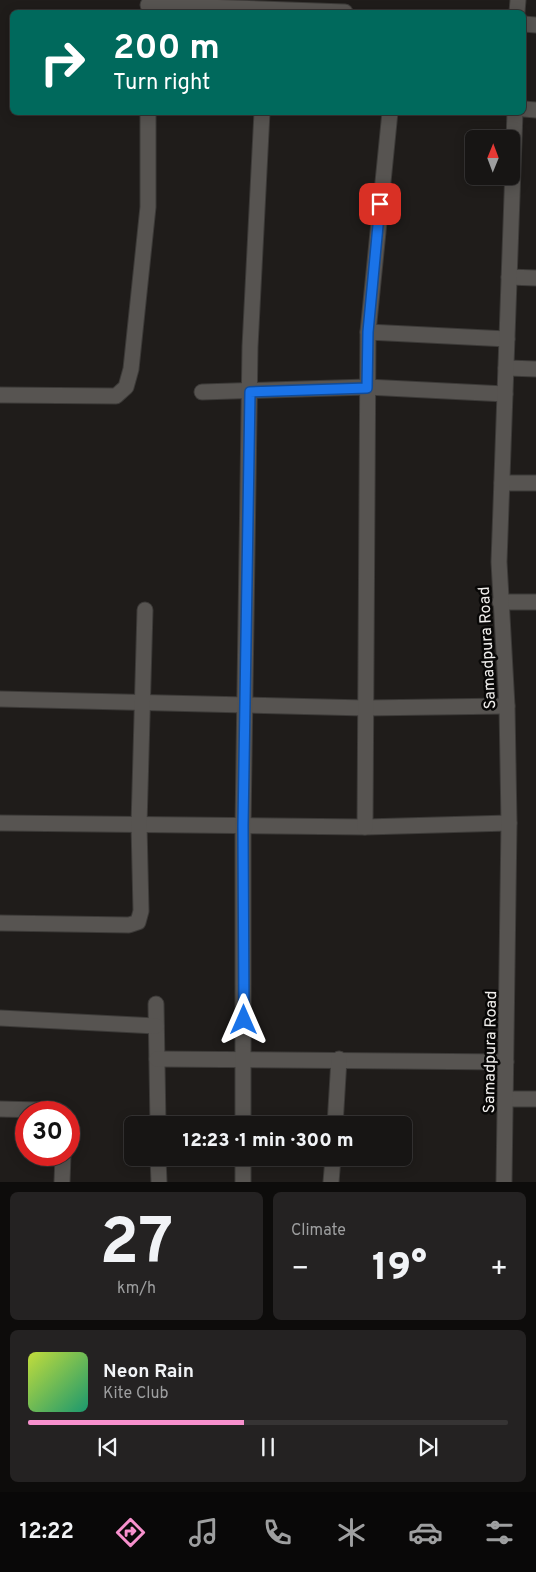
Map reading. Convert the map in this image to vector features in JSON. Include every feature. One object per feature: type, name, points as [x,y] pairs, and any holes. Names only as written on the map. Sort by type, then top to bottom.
[{"type":"street","points":[[280,10],[314,5],[336,10]]},
{"type":"street","points":[[148,6],[227,10]]},
{"type":"street","points":[[0,395],[116,396],[126,387],[131,369],[148,207],[148,115]]},
{"type":"street","points":[[243,1116],[243,826],[250,347],[262,115]]},
{"type":"street","points":[[365,827],[368,332],[390,115]]},
{"type":"street","name":"Samadpura Road","points":[[504,1182],[509,823],[507,706],[500,602],[502,483],[515,115]]},
{"type":"street","points":[[509,277],[536,278]]},
{"type":"street","points":[[368,332],[507,340]]},
{"type":"street","points":[[506,368],[536,369]]},
{"type":"street","points":[[202,392],[367,388],[505,394]]},
{"type":"street","points":[[502,483],[536,483]]},
{"type":"street","points":[[500,602],[536,602]]},
{"type":"street","points":[[0,923],[129,925],[138,922],[141,911],[139,826],[144,703],[145,610]]},
{"type":"street","points":[[0,699],[365,708],[507,706]]},
{"type":"street","points":[[0,823],[365,827],[509,823]]},
{"type":"street","points":[[156,1004],[158,1116]]},
{"type":"street","points":[[0,1018],[156,1026]]},
{"type":"street","points":[[156,1059],[339,1059],[506,1062]]},
{"type":"street","points":[[336,1116],[339,1059]]},
{"type":"street","points":[[506,1099],[536,1099]]},
{"type":"street","points":[[0,1109],[15,1109]]},
{"type":"street","points":[[62,1182],[63,1166]]},
{"type":"street","points":[[158,1166],[159,1182]]},
{"type":"street","points":[[243,1166],[243,1182]]},
{"type":"street","points":[[331,1182],[332,1166]]},
{"type":"route","points":[[244,1020],[243,826],[250,392],[367,388],[368,332],[380,204]]}]
